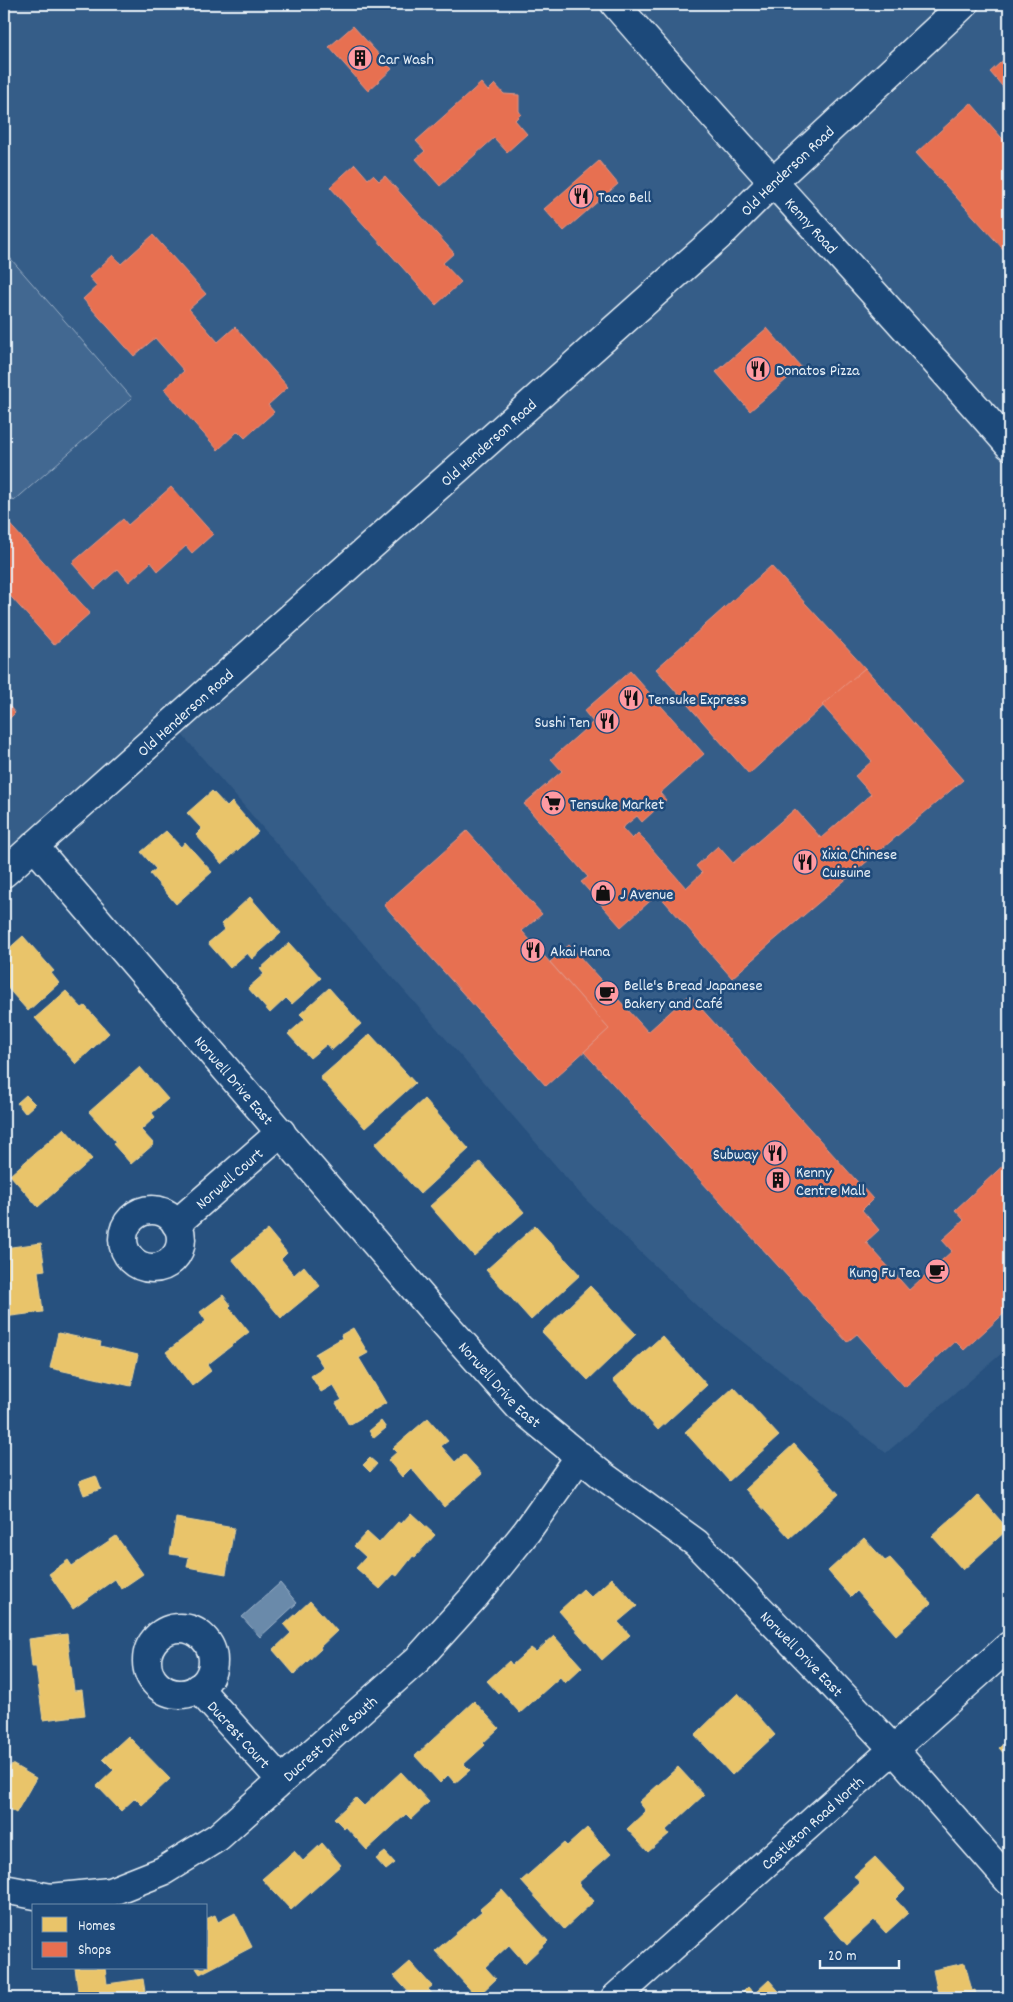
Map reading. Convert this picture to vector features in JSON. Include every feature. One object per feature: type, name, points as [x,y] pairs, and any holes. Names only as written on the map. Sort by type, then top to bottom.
[{"type":"street","name":"Kenny Road","points":[[615,4],[1009,445]]},
{"type":"street","name":"Old Henderson Road","points":[[4,873],[720,235],[773,182],[964,4]]},
{"type":"street","name":"Norwell Drive East","points":[[34,846],[431,1308],[519,1407],[602,1475],[696,1543],[796,1644],[894,1750],[1009,1881]]},
{"type":"street","name":"Norwell Court","points":[[176,1224],[281,1132]]},
{"type":"street","name":"Ducrest Drive South","points":[[4,1889],[51,1898],[110,1892],[163,1871],[218,1837],[418,1659],[481,1589],[527,1531],[580,1456]]},
{"type":"street","name":"Castleton Road North","points":[[615,1998],[1009,1646]]},
{"type":"street","name":"Ducrest Court","points":[[198,1688],[281,1780]]},
{"type":"shaded area","points":[[4,4],[1009,4],[1009,1347],[886,1453],[698,1307],[583,1197],[172,723],[4,873],[4,490],[14,501],[132,398],[4,251]]},
{"type":"shaded area","points":[[4,251],[132,398],[14,501],[4,490]]},
{"type":"shaded area","points":[[280,1583],[297,1603],[260,1637],[242,1617]]},
{"type":"building: Homes","points":[[212,791],[227,807],[232,802],[258,832],[222,864],[196,835],[202,829],[187,813]]},
{"type":"building: Homes","points":[[166,831],[181,847],[185,842],[212,872],[176,904],[150,874],[156,869],[141,852]]},
{"type":"building: Homes","points":[[250,897],[281,933],[252,959],[247,953],[230,968],[208,943],[225,929],[221,924]]},
{"type":"building: Homes","points":[[23,936],[54,971],[51,973],[59,983],[28,1011],[4,984],[4,953]]},
{"type":"building: Homes","points":[[289,943],[321,978],[292,1004],[286,998],[270,1013],[248,988],[264,974],[260,969]]},
{"type":"building: Homes","points":[[329,988],[361,1024],[332,1050],[327,1044],[310,1058],[288,1034],[305,1019],[300,1014]]},
{"type":"building: Homes","points":[[66,991],[82,1008],[85,1006],[109,1033],[76,1064],[35,1018]]},
{"type":"building: Homes","points":[[370,1034],[415,1083],[365,1128],[320,1078]]},
{"type":"building: Homes","points":[[140,1067],[168,1099],[152,1113],[155,1117],[141,1130],[154,1144],[131,1164],[113,1144],[116,1142],[89,1112]]},
{"type":"building: Homes","points":[[26,1095],[35,1104],[25,1113],[17,1103]]},
{"type":"building: Homes","points":[[424,1099],[469,1149],[420,1194],[375,1144]]},
{"type":"building: Homes","points":[[64,1128],[92,1159],[38,1207],[10,1175]]},
{"type":"building: Homes","points":[[480,1162],[524,1212],[474,1256],[430,1206]]},
{"type":"building: Homes","points":[[535,1226],[580,1275],[531,1320],[486,1270]]},
{"type":"building: Homes","points":[[268,1230],[287,1253],[281,1259],[294,1275],[304,1266],[320,1286],[281,1318],[232,1259]]},
{"type":"building: Homes","points":[[41,1243],[45,1270],[38,1271],[43,1312],[4,1317],[4,1248]]},
{"type":"building: Homes","points":[[590,1286],[636,1334],[588,1380],[542,1332]]},
{"type":"building: Homes","points":[[223,1295],[231,1305],[229,1307],[249,1332],[207,1365],[211,1371],[192,1386],[166,1352],[206,1321],[200,1312]]},
{"type":"building: Homes","points":[[353,1328],[368,1353],[359,1358],[386,1403],[349,1425],[336,1403],[342,1400],[333,1385],[321,1392],[311,1376],[324,1368],[315,1354],[342,1338],[341,1335]]},
{"type":"building: Homes","points":[[58,1333],[101,1342],[100,1346],[138,1355],[131,1386],[50,1368]]},
{"type":"building: Homes","points":[[662,1336],[707,1385],[658,1430],[613,1380]]},
{"type":"building: Homes","points":[[734,1387],[779,1436],[729,1481],[685,1432]]},
{"type":"building: Homes","points":[[428,1418],[448,1441],[441,1446],[455,1462],[464,1454],[482,1474],[444,1507],[411,1468],[402,1477],[388,1460],[397,1452],[393,1448]]},
{"type":"building: Homes","points":[[381,1421],[386,1428],[374,1438],[369,1431]]},
{"type":"building: Homes","points":[[794,1444],[839,1494],[790,1538],[745,1489]]},
{"type":"building: Homes","points":[[370,1458],[377,1464],[370,1472],[363,1465]]},
{"type":"building: Homes","points":[[96,1476],[101,1489],[84,1495],[79,1482]]},
{"type":"building: Homes","points":[[978,1495],[1008,1529],[963,1570],[932,1536]]},
{"type":"building: Homes","points":[[411,1513],[435,1535],[415,1557],[413,1556],[397,1576],[394,1574],[380,1589],[356,1568],[366,1557],[354,1546],[367,1532],[379,1543],[398,1522],[401,1524]]},
{"type":"building: Homes","points":[[176,1518],[234,1528],[226,1574],[187,1567],[189,1557],[170,1554]]},
{"type":"building: Homes","points":[[116,1536],[143,1574],[121,1589],[115,1579],[73,1609],[49,1574],[68,1560],[72,1566]]},
{"type":"building: Homes","points":[[864,1538],[885,1561],[890,1558],[931,1603],[896,1635],[857,1591],[851,1597],[828,1571]]},
{"type":"building: Homes","points":[[612,1578],[637,1606],[618,1622],[630,1635],[602,1660],[559,1611],[583,1589],[591,1597]]},
{"type":"building: Homes","points":[[310,1601],[337,1631],[294,1674],[273,1650],[291,1633],[284,1625]]},
{"type":"building: Homes","points":[[67,1634],[74,1691],[82,1690],[85,1715],[43,1720],[36,1667],[32,1667],[29,1639]]},
{"type":"building: Homes","points":[[554,1636],[582,1667],[565,1683],[560,1677],[520,1713],[500,1691],[498,1693],[487,1681],[509,1661],[512,1665],[531,1648],[536,1652]]},
{"type":"building: Homes","points":[[738,1693],[775,1735],[732,1775],[695,1735]]},
{"type":"building: Homes","points":[[474,1701],[499,1728],[483,1743],[485,1745],[464,1764],[470,1770],[455,1783],[448,1775],[440,1783],[415,1756]]},
{"type":"building: Homes","points":[[128,1736],[170,1779],[142,1805],[135,1798],[121,1811],[97,1786],[114,1770],[103,1759]]},
{"type":"building: Homes","points":[[1009,1739],[1009,1759],[999,1748]]},
{"type":"building: Homes","points":[[12,1764],[36,1778],[16,1813],[4,1806],[4,1765],[9,1768]]},
{"type":"building: Homes","points":[[678,1767],[704,1795],[666,1830],[669,1834],[648,1852],[627,1829],[646,1811],[639,1802]]},
{"type":"building: Homes","points":[[401,1772],[429,1802],[411,1819],[406,1814],[367,1850],[346,1827],[344,1828],[334,1818],[356,1798],[364,1806]]},
{"type":"building: Homes","points":[[587,1828],[611,1854],[578,1883],[594,1901],[564,1929],[521,1881],[564,1843],[567,1846]]},
{"type":"building: Homes","points":[[322,1843],[341,1865],[291,1910],[262,1879],[294,1851],[303,1861]]},
{"type":"building: Homes","points":[[385,1852],[395,1863],[386,1870],[376,1859]]},
{"type":"building: Homes","points":[[875,1857],[905,1889],[895,1899],[908,1913],[886,1933],[874,1920],[847,1945],[823,1917],[860,1883],[854,1876]]},
{"type":"building: Homes","points":[[502,1890],[548,1941],[525,1963],[509,1945],[485,1967],[496,1979],[477,1997],[435,1951],[482,1911],[480,1909]]},
{"type":"building: Homes","points":[[235,1913],[252,1947],[208,1970],[208,1918],[215,1915],[218,1922]]},
{"type":"building: Homes","points":[[410,1962],[432,1986],[428,1989],[436,1998],[411,1998],[413,1997],[394,1976]]},
{"type":"building: Homes","points":[[965,1963],[972,1991],[975,1990],[977,1998],[939,1998],[933,1970]]},
{"type":"building: Homes","points":[[75,1970],[105,1970],[107,1984],[143,1979],[146,1998],[79,1998]]},
{"type":"building: Homes","points":[[197,1970],[208,1970],[200,1974]]},
{"type":"building: Homes","points":[[769,1980],[785,1998],[737,1998],[748,1987],[754,1994]]},
{"type":"building: Shops","name":"Car Wash","points":[[353,26],[392,69],[368,91],[329,47]]},
{"type":"building: Shops","points":[[1009,55],[1009,94],[990,72]]},
{"type":"building: Shops","points":[[481,83],[488,91],[495,84],[504,94],[519,95],[519,111],[521,114],[515,120],[527,134],[507,152],[494,138],[440,186],[416,159],[425,151],[416,141]]},
{"type":"building: Shops","points":[[971,103],[1009,146],[1009,247],[1005,251],[916,153]]},
{"type":"building: Shops","name":"Taco Bell","points":[[599,161],[618,184],[564,231],[544,209]]},
{"type":"building: Shops","points":[[355,164],[368,179],[373,175],[379,181],[385,176],[454,253],[443,263],[461,282],[436,305],[330,187]]},
{"type":"building: Shops","points":[[153,235],[206,294],[189,309],[218,342],[235,327],[288,387],[268,405],[274,412],[245,438],[238,431],[218,450],[164,389],[184,371],[155,338],[134,356],[83,299],[97,286],[89,277],[113,255],[121,264]]},
{"type":"building: Shops","name":"Donatos Pizza","points":[[767,328],[801,367],[750,411],[716,372]]},
{"type":"building: Shops","points":[[171,487],[213,534],[192,553],[186,546],[158,571],[151,562],[129,582],[118,569],[95,589],[72,563],[123,519],[128,525]]},
{"type":"building: Shops","points":[[4,518],[90,613],[54,645],[4,589]]},
{"type":"building: Shops","points":[[771,566],[865,668],[749,774],[656,669]]},
{"type":"building: Shops","points":[[865,668],[963,780],[732,978],[658,894],[621,927],[581,882],[588,877],[524,804],[562,771],[551,759],[593,722],[584,711],[630,671],[704,754],[660,793],[666,800],[642,822],[637,816],[622,828],[632,839],[638,833],[686,888],[702,873],[696,866],[718,846],[733,863],[795,809],[821,838],[871,794],[855,776],[872,761],[822,705]]},
{"type":"building: Shops","points":[[4,700],[15,713],[4,724]]},
{"type":"building: Shops","points":[[467,831],[542,914],[522,931],[609,1029],[546,1086],[384,905]]},
{"type":"building: Shops","name":"Kenny Centre Mall","points":[[569,945],[648,1032],[689,995],[873,1199],[862,1210],[879,1230],[866,1242],[909,1290],[952,1251],[942,1240],[964,1220],[955,1210],[1009,1160],[1009,1309],[964,1350],[955,1341],[905,1387],[857,1334],[847,1342],[584,1052],[609,1029],[550,962]]},
{"type":"place","name":"Car Wash","points":[[360,58]]},
{"type":"place","name":"Taco Bell","points":[[581,196]]},
{"type":"place","name":"Donatos Pizza","points":[[758,369]]},
{"type":"place","name":"Tensuke Express","points":[[631,698]]},
{"type":"place","name":"Sushi Ten","points":[[607,721]]},
{"type":"place","name":"Tensuke Market","points":[[553,803]]},
{"type":"place","name":"Xixia Chinese Cuisuine","points":[[805,862]]},
{"type":"place","name":"J Avenue","points":[[603,893]]},
{"type":"place","name":"Akai Hana","points":[[533,950]]},
{"type":"place","name":"Belle's Bread Japanese Bakery and Café","points":[[607,993]]},
{"type":"place","name":"Subway","points":[[775,1153]]},
{"type":"place","name":"Kenny Centre Mall","points":[[778,1180]]},
{"type":"place","name":"Kung Fu Tea","points":[[937,1271]]}]
